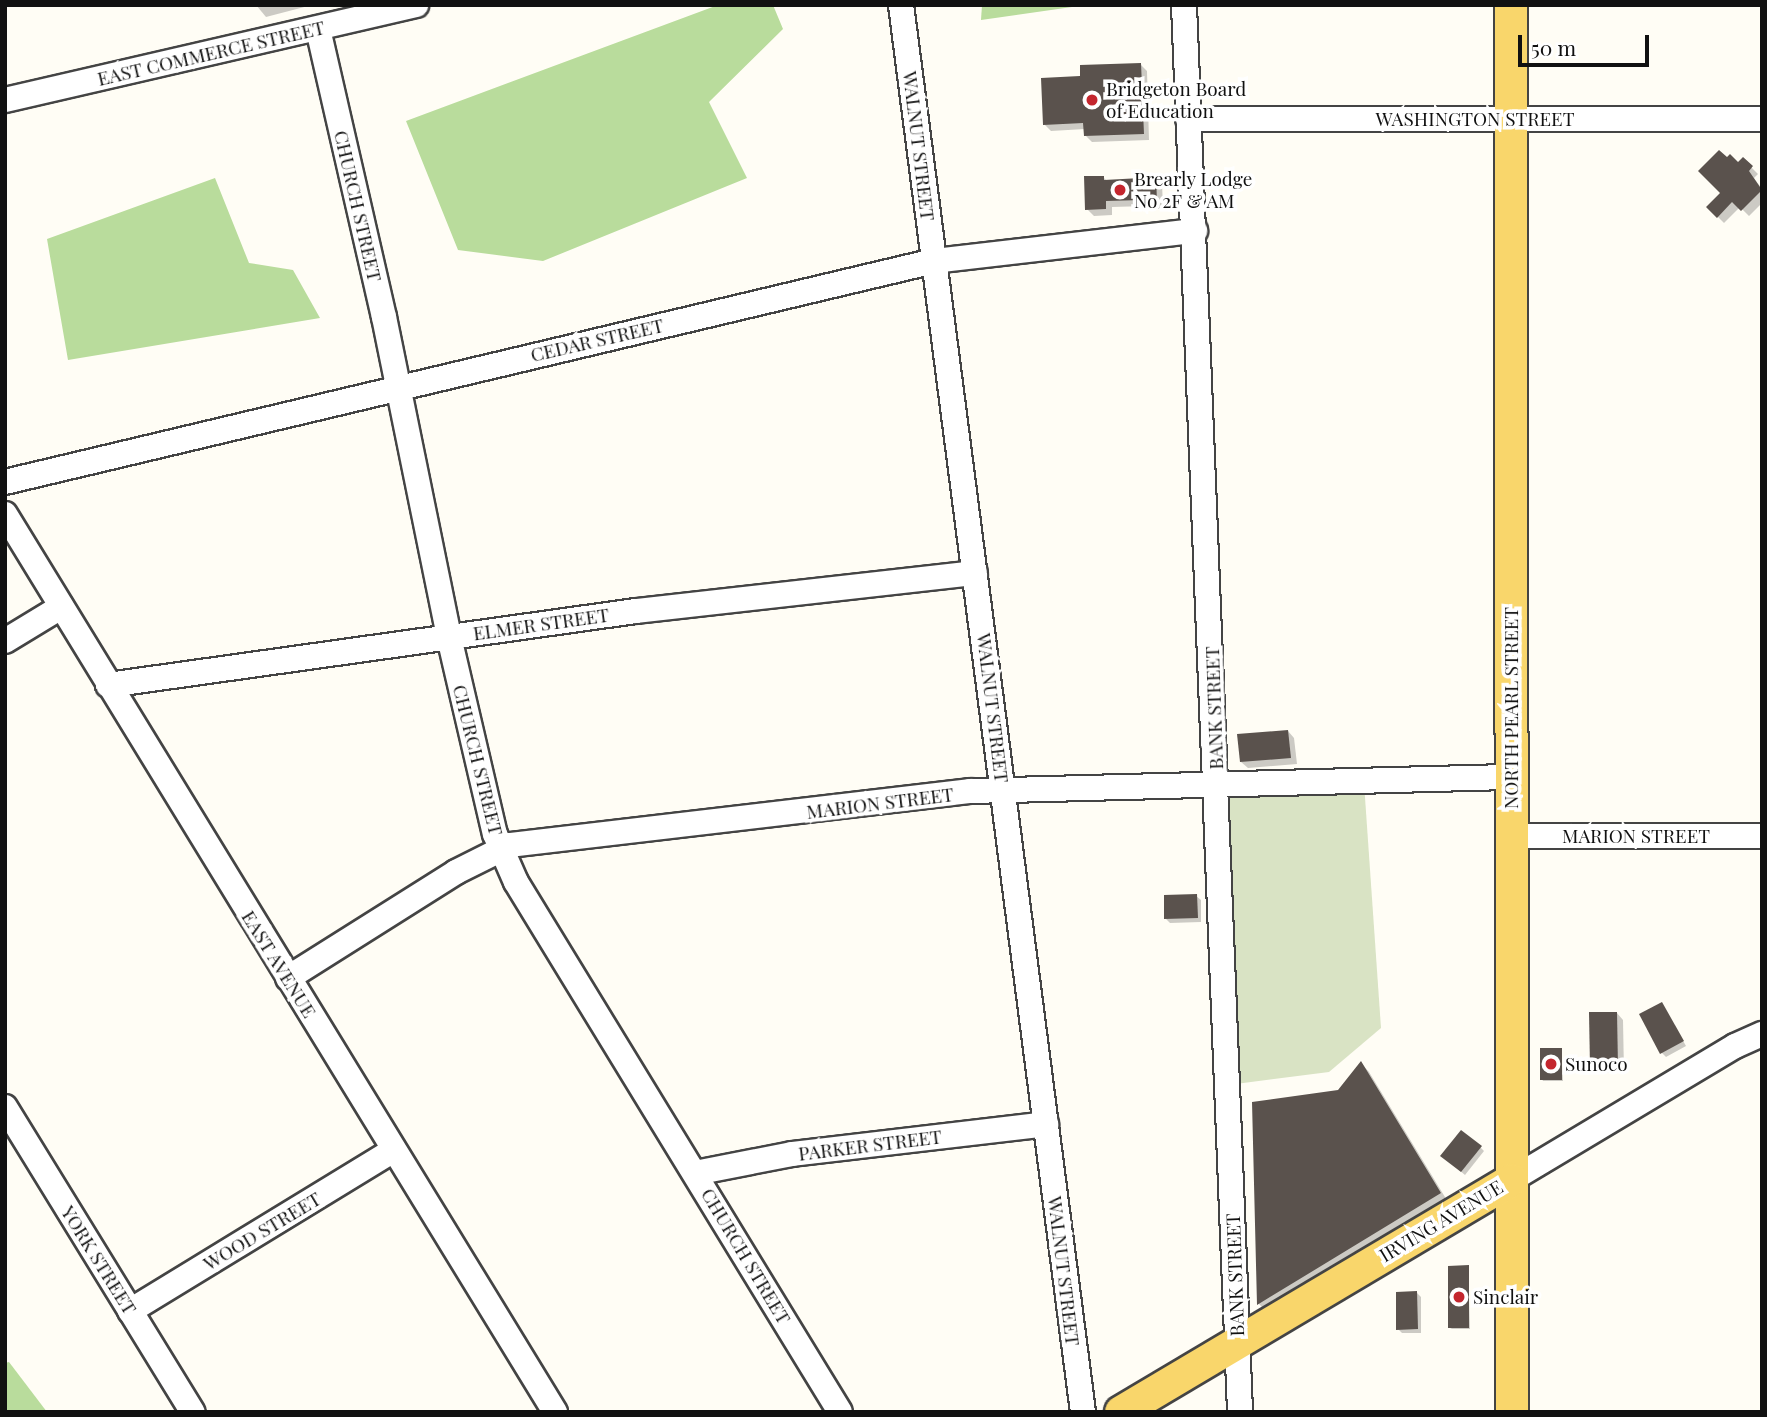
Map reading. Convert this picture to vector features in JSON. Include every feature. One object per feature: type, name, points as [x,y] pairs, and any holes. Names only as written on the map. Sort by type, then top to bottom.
[{"type":"main road","name":"NORTH PEARL STREET","points":[[1511,5],[1512,1412]]},
{"type":"main road","name":"IRVING AVENUE","points":[[1121,1412],[1511,1180]]},
{"type":"street","name":"EAST COMMERCE STREET","points":[[5,100],[416,5]]},
{"type":"street","name":"WALNUT STREET","points":[[901,5],[1083,1412]]},
{"type":"street","name":"BANK STREET","points":[[1184,5],[1240,1412]]},
{"type":"street","name":"CHURCH STREET","points":[[318,29],[483,790],[501,849],[516,882],[840,1412]]},
{"type":"street","name":"WASHINGTON STREET","points":[[1188,120],[1762,119]]},
{"type":"street","name":"CEDAR STREET","points":[[5,482],[934,261],[1195,231]]},
{"type":"street","name":"EAST AVENUE","points":[[5,514],[555,1412]]},
{"type":"street","name":"ELMER STREET","points":[[108,685],[636,611],[975,573]]},
{"type":"street","points":[[5,641],[61,607]]},
{"type":"street","name":"MARION STREET","points":[[288,978],[456,872],[510,845],[1003,789],[1510,777]]},
{"type":"street","name":"MARION STREET","points":[[1511,836],[1762,836]]},
{"type":"street","name":"IRVING AVENUE","points":[[1511,1180],[1735,1046],[1762,1034]]},
{"type":"street","name":"YORK STREET","points":[[5,1107],[192,1412]]},
{"type":"street","name":"PARKER STREET","points":[[695,1173],[792,1154],[1046,1124]]},
{"type":"street","name":"WOOD STREET","points":[[130,1311],[394,1150]]},
{"type":"green space","points":[[718,5],[773,5],[783,29],[709,102],[747,178],[543,261],[458,250],[406,121]]},
{"type":"green space","points":[[982,5],[1086,5],[981,20]]},
{"type":"green space","points":[[215,178],[249,263],[293,270],[320,318],[68,360],[47,239]]},
{"type":"green space","points":[[1364,783],[1381,1028],[1329,1072],[1228,1085],[1217,785]]},
{"type":"green space","points":[[9,1362],[47,1412],[5,1412],[5,1363]]},
{"type":"building","name":"Bridgeton Board of Education","points":[[1141,63],[1144,134],[1084,136],[1083,123],[1043,125],[1041,78],[1080,76],[1080,65]]},
{"type":"building","points":[[1719,150],[1727,157],[1730,154],[1738,162],[1743,157],[1753,166],[1749,171],[1762,190],[1741,211],[1732,202],[1717,218],[1706,207],[1720,193],[1698,171]]},
{"type":"building","name":"Brearly Lodge No 2F & AM","points":[[1156,174],[1157,203],[1143,203],[1142,200],[1106,201],[1106,209],[1085,210],[1084,176],[1104,176],[1104,180],[1141,178],[1141,175]]},
{"type":"building","points":[[1288,730],[1291,758],[1240,762],[1237,734]]},
{"type":"building","points":[[1197,894],[1198,918],[1164,919],[1164,895]]},
{"type":"building","points":[[1662,1002],[1684,1041],[1660,1054],[1639,1014]]},
{"type":"building","points":[[1589,1012],[1617,1012],[1618,1067],[1590,1067]]},
{"type":"building","name":"Sunoco","points":[[1540,1048],[1562,1048],[1562,1080],[1540,1080]]},
{"type":"building","points":[[1361,1061],[1441,1193],[1257,1305],[1252,1102],[1338,1090]]},
{"type":"building","points":[[1461,1130],[1482,1146],[1461,1172],[1440,1156]]},
{"type":"building","name":"Sinclair","points":[[1469,1265],[1469,1328],[1448,1328],[1448,1266]]},
{"type":"building","points":[[1417,1291],[1418,1329],[1396,1330],[1396,1292]]},
{"type":"place","name":"Bridgeton Board of Education","points":[[1092,100]]},
{"type":"place","name":"Brearly Lodge No 2F & AM","points":[[1120,190]]},
{"type":"place","name":"Sunoco","points":[[1551,1064]]},
{"type":"place","name":"Sinclair","points":[[1459,1297]]}]
